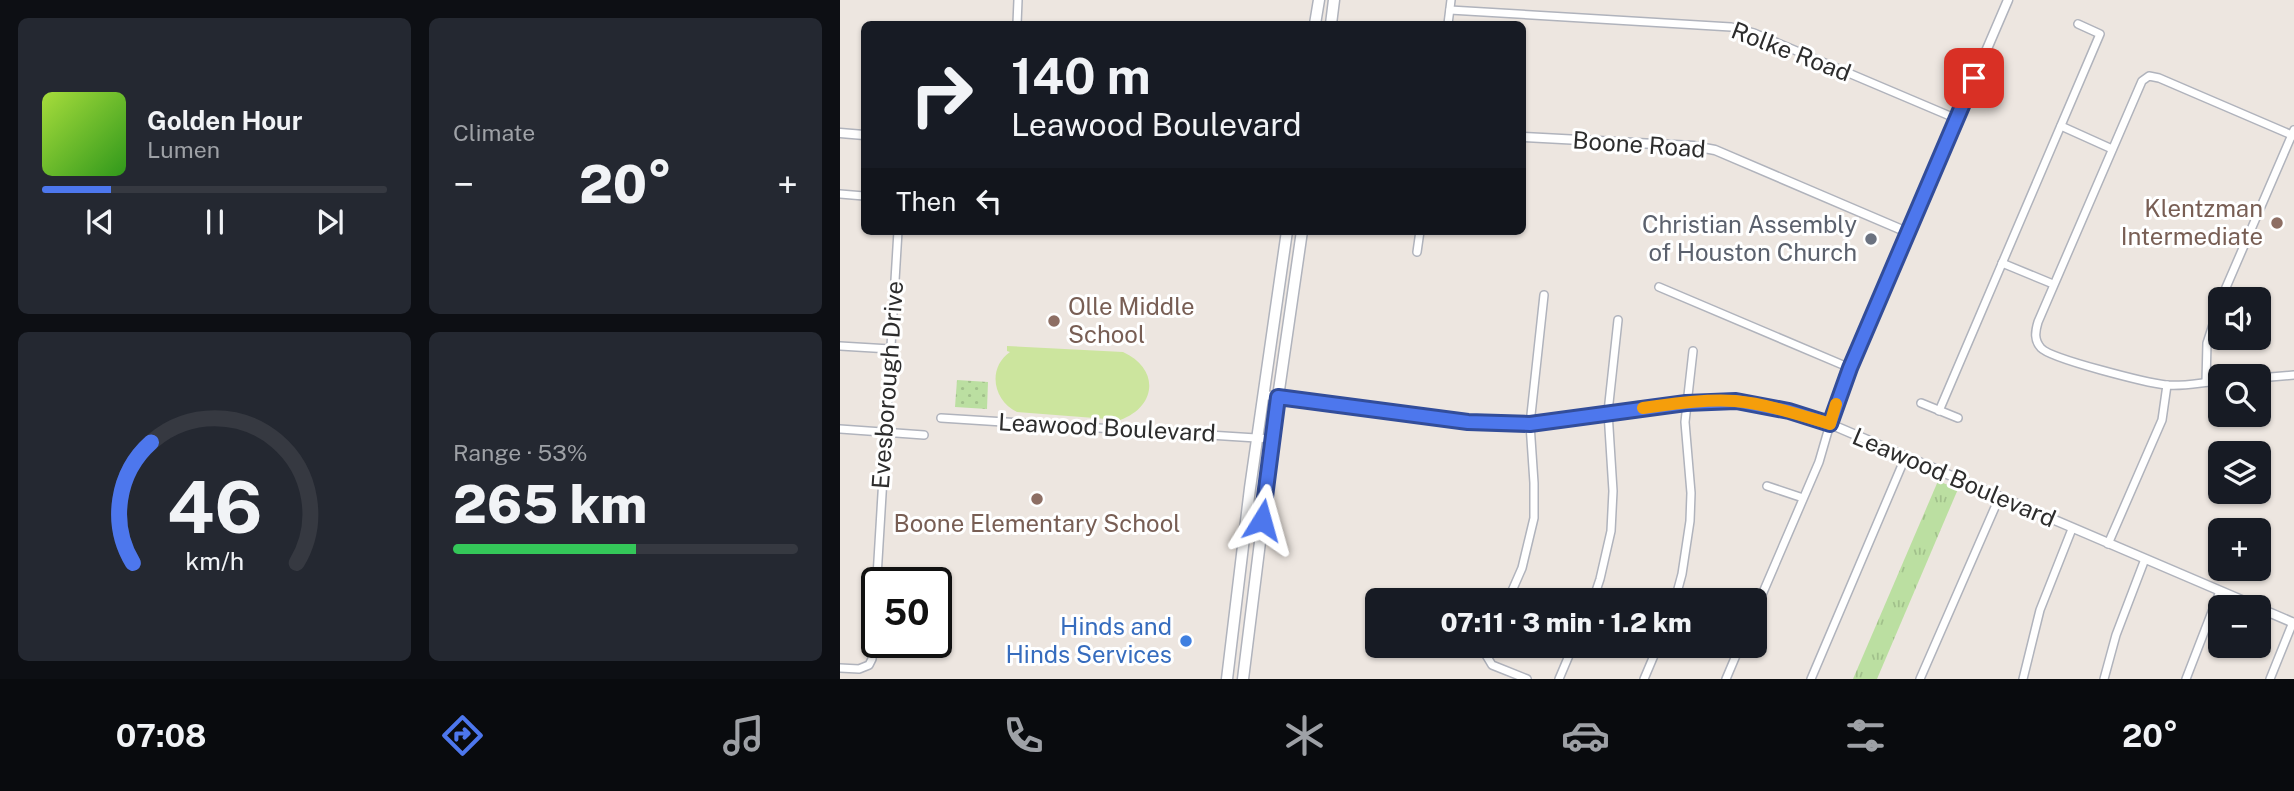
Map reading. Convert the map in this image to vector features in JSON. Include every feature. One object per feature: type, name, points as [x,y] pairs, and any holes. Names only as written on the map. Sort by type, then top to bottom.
[{"type":"main road","points":[[1316,21],[1319,0]]},
{"type":"main road","points":[[1331,21],[1334,0]]},
{"type":"main road","points":[[1227,679],[1286,235]]},
{"type":"main road","points":[[1242,679],[1301,235]]},
{"type":"main road","points":[[1243,545],[1259,546]]},
{"type":"street","points":[[1017,21],[1018,0]]},
{"type":"street","points":[[1448,21],[1451,0]]},
{"type":"street","points":[[1765,588],[1819,462],[1850,368],[2007,0]]},
{"type":"street","name":"Rolke Road","points":[[1450,10],[1731,27],[1754,33],[1957,119]]},
{"type":"street","points":[[1939,411],[2100,34],[2077,24]]},
{"type":"street","points":[[2208,340],[2206,382],[2167,385],[2048,354],[2035,337],[2053,284],[2142,81],[2149,76],[2293,134],[2227,287]]},
{"type":"street","points":[[2061,126],[2112,149]]},
{"type":"street","points":[[840,133],[861,135]]},
{"type":"street","name":"Boone Road","points":[[1526,137],[1693,146],[1715,150],[1907,232]]},
{"type":"street","points":[[840,194],[861,195]]},
{"type":"street","name":"Evesborough Drive","points":[[840,668],[859,669],[869,665],[872,659],[898,235]]},
{"type":"street","points":[[1418,252],[1420,235]]},
{"type":"street","points":[[2002,263],[2053,284]]},
{"type":"street","points":[[1659,287],[1850,368]]},
{"type":"street","points":[[1513,588],[1522,568],[1534,518],[1530,424],[1544,295]]},
{"type":"street","points":[[1597,588],[1611,531],[1613,491],[1608,412],[1618,320]]},
{"type":"street","points":[[840,346],[890,349]]},
{"type":"street","points":[[1678,588],[1690,521],[1691,494],[1685,422],[1693,351]]},
{"type":"street","points":[[2271,377],[2294,375]]},
{"type":"street","points":[[2108,544],[2162,420],[2167,385]]},
{"type":"street","name":"Leawood Boulevard","points":[[1264,395],[1468,422],[1530,424],[1686,403],[1736,401],[1789,411],[1830,424],[2229,595]]},
{"type":"street","points":[[1921,403],[1958,418]]},
{"type":"street","name":"Leawood Boulevard","points":[[941,418],[1273,439]]},
{"type":"street","points":[[840,429],[924,435]]},
{"type":"street","points":[[1811,679],[1905,458]]},
{"type":"street","points":[[1767,486],[1804,498]]},
{"type":"street","points":[[1920,679],[1998,498]]},
{"type":"street","points":[[2023,679],[2040,610],[2072,529]]},
{"type":"street","points":[[2104,679],[2123,615],[2146,559]]},
{"type":"street","points":[[2186,679],[2220,591]]},
{"type":"street","name":"Leawood Boulevard","points":[[2271,614],[2293,623]]},
{"type":"street","points":[[2270,679],[2293,623]]},
{"type":"street","points":[[1488,658],[1492,664],[1528,679]]},
{"type":"street","points":[[1559,679],[1569,658]]},
{"type":"street","points":[[1644,679],[1653,658]]},
{"type":"street","points":[[1726,679],[1736,658]]},
{"type":"green space","points":[[1007,346],[1123,352],[1143,367],[1148,377],[1147,397],[1133,414],[1120,420],[1017,412],[1003,400],[996,384],[998,367],[1010,352],[1007,351]]},
{"type":"green space","points":[[957,380],[988,382],[987,409],[955,407]]},
{"type":"green space","points":[[1938,481],[1958,489],[1877,679],[1853,679]]},
{"type":"slow traffic","points":[[1643,408],[1736,401],[1789,411],[1830,424],[1836,404]]},
{"type":"place","name":"Klentzman Intermediate","points":[[2277,223]]},
{"type":"place","name":"Christian Assembly of Houston Church","points":[[1871,239]]},
{"type":"place","name":"Olle Middle School","points":[[1054,321]]},
{"type":"place","name":"Boone Elementary School","points":[[1037,499]]},
{"type":"place","name":"Hinds and Hinds Services","points":[[1186,641]]},
{"type":"route","points":[[1262,520],[1278,397],[1468,422],[1530,424],[1686,403],[1736,401],[1789,411],[1830,424],[1850,368],[1974,78]]}]
